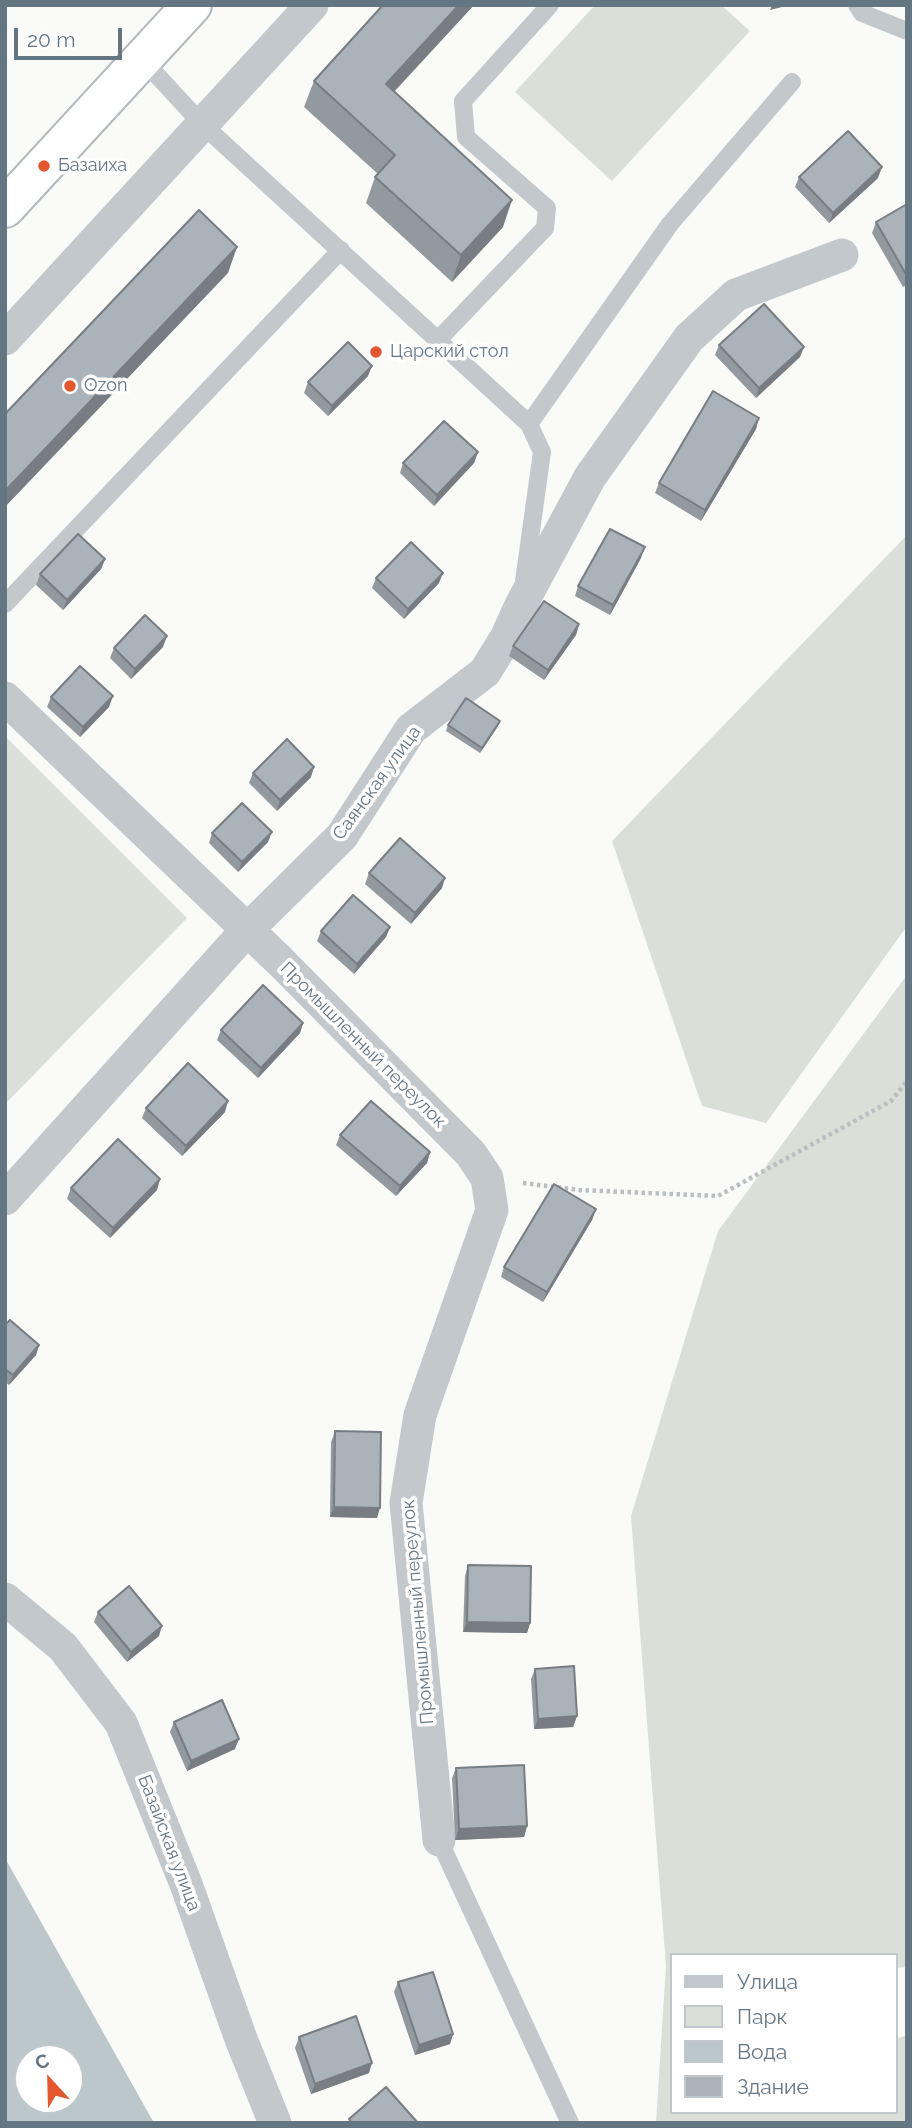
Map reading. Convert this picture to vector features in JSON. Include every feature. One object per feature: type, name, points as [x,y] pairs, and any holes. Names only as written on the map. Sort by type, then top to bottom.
[{"type":"highway","points":[[5,208],[192,5]]},
{"type":"street","points":[[5,339],[312,5]]},
{"type":"street","name":"Саянская улица","points":[[5,1199],[246,931],[341,836],[411,729],[485,672],[506,638],[590,477],[689,338],[736,295],[842,255]]},
{"type":"street","name":"Промышленный переулок","points":[[5,698],[280,961],[471,1154],[487,1178],[492,1210],[420,1415],[406,1503],[439,1840]]},
{"type":"street","name":"Базайская улица","points":[[5,1599],[64,1647],[121,1723],[186,1884],[241,2039],[275,2123]]},
{"type":"lane","points":[[438,340],[545,228],[547,208],[466,137],[463,101],[550,5]]},
{"type":"lane","points":[[857,5],[862,13],[907,31]]},
{"type":"lane","points":[[142,59],[202,124],[529,425],[542,452],[521,605]]},
{"type":"lane","points":[[529,425],[670,224],[792,82]]},
{"type":"lane","points":[[5,604],[341,250]]},
{"type":"lane","name":"Промышленный переулок","points":[[439,1840],[570,2123]]},
{"type":"path","points":[[487,1178],[579,1190],[719,1196],[891,1101],[907,1081]]},
{"type":"green space","points":[[595,5],[721,5],[750,31],[612,181],[515,92]]},
{"type":"green space","points":[[907,535],[907,926],[766,1123],[702,1106],[612,841]]},
{"type":"green space","points":[[5,736],[187,918],[5,1104]]},
{"type":"green space","points":[[907,975],[907,1967],[898,1968],[898,1953],[670,1953],[670,2114],[898,2114],[898,2038],[907,2035],[907,2123],[656,2123],[666,1966],[631,1516],[718,1231]]},
{"type":"water","points":[[5,1858],[154,2123],[5,2123]]},
{"type":"building","points":[[383,5],[459,5],[386,84],[512,200],[461,255],[375,177],[395,155],[314,81]]},
{"type":"building","points":[[848,131],[882,167],[833,213],[799,177]]},
{"type":"building","points":[[907,204],[907,276],[876,222]]},
{"type":"building","points":[[199,210],[237,247],[5,491],[5,414]]},
{"type":"building","points":[[764,304],[804,347],[759,388],[719,345]]},
{"type":"building","points":[[348,342],[372,366],[332,406],[308,382]]},
{"type":"building","points":[[713,391],[759,418],[705,510],[659,483]]},
{"type":"building","points":[[444,421],[478,452],[437,495],[403,463]]},
{"type":"building","points":[[610,529],[645,547],[613,605],[578,586]]},
{"type":"building","points":[[78,534],[105,559],[67,600],[40,574]]},
{"type":"building","points":[[411,542],[443,573],[408,609],[376,578]]},
{"type":"building","points":[[544,601],[579,624],[548,670],[513,646]]},
{"type":"building","points":[[145,615],[167,636],[135,669],[114,648]]},
{"type":"building","points":[[80,666],[113,696],[83,727],[51,697]]},
{"type":"building","points":[[466,698],[500,721],[482,748],[448,725]]},
{"type":"building","points":[[287,739],[314,767],[280,800],[253,773]]},
{"type":"building","points":[[242,803],[272,832],[242,862],[212,833]]},
{"type":"building","points":[[400,838],[445,878],[415,913],[369,873]]},
{"type":"building","points":[[353,895],[390,927],[357,964],[321,931]]},
{"type":"building","points":[[263,985],[303,1023],[261,1068],[221,1030]]},
{"type":"building","points":[[188,1063],[228,1101],[186,1146],[146,1108]]},
{"type":"building","points":[[371,1101],[430,1152],[400,1186],[340,1135]]},
{"type":"building","points":[[118,1139],[160,1179],[113,1228],[71,1188]]},
{"type":"building","points":[[554,1184],[596,1209],[547,1292],[504,1267]]},
{"type":"building","points":[[10,1320],[39,1345],[13,1375],[5,1369],[5,1325]]},
{"type":"building","points":[[335,1431],[381,1432],[380,1508],[334,1507]]},
{"type":"building","points":[[468,1565],[531,1566],[530,1623],[467,1622]]},
{"type":"building","points":[[129,1586],[162,1626],[131,1652],[98,1612]]},
{"type":"building","points":[[574,1666],[577,1716],[538,1719],[535,1669]]},
{"type":"building","points":[[222,1700],[239,1739],[191,1761],[174,1722]]},
{"type":"building","points":[[524,1765],[527,1826],[459,1829],[456,1768]]},
{"type":"building","points":[[433,1972],[453,2034],[419,2045],[398,1982]]},
{"type":"building","points":[[356,2016],[372,2063],[315,2084],[299,2037]]},
{"type":"building","points":[[386,2087],[418,2123],[352,2123],[349,2119]]},
{"type":"place","name":"Базаиха","points":[[44,166]]},
{"type":"place","name":"Царский стол","points":[[376,352]]},
{"type":"place","name":"Ozon","points":[[70,386]]}]
